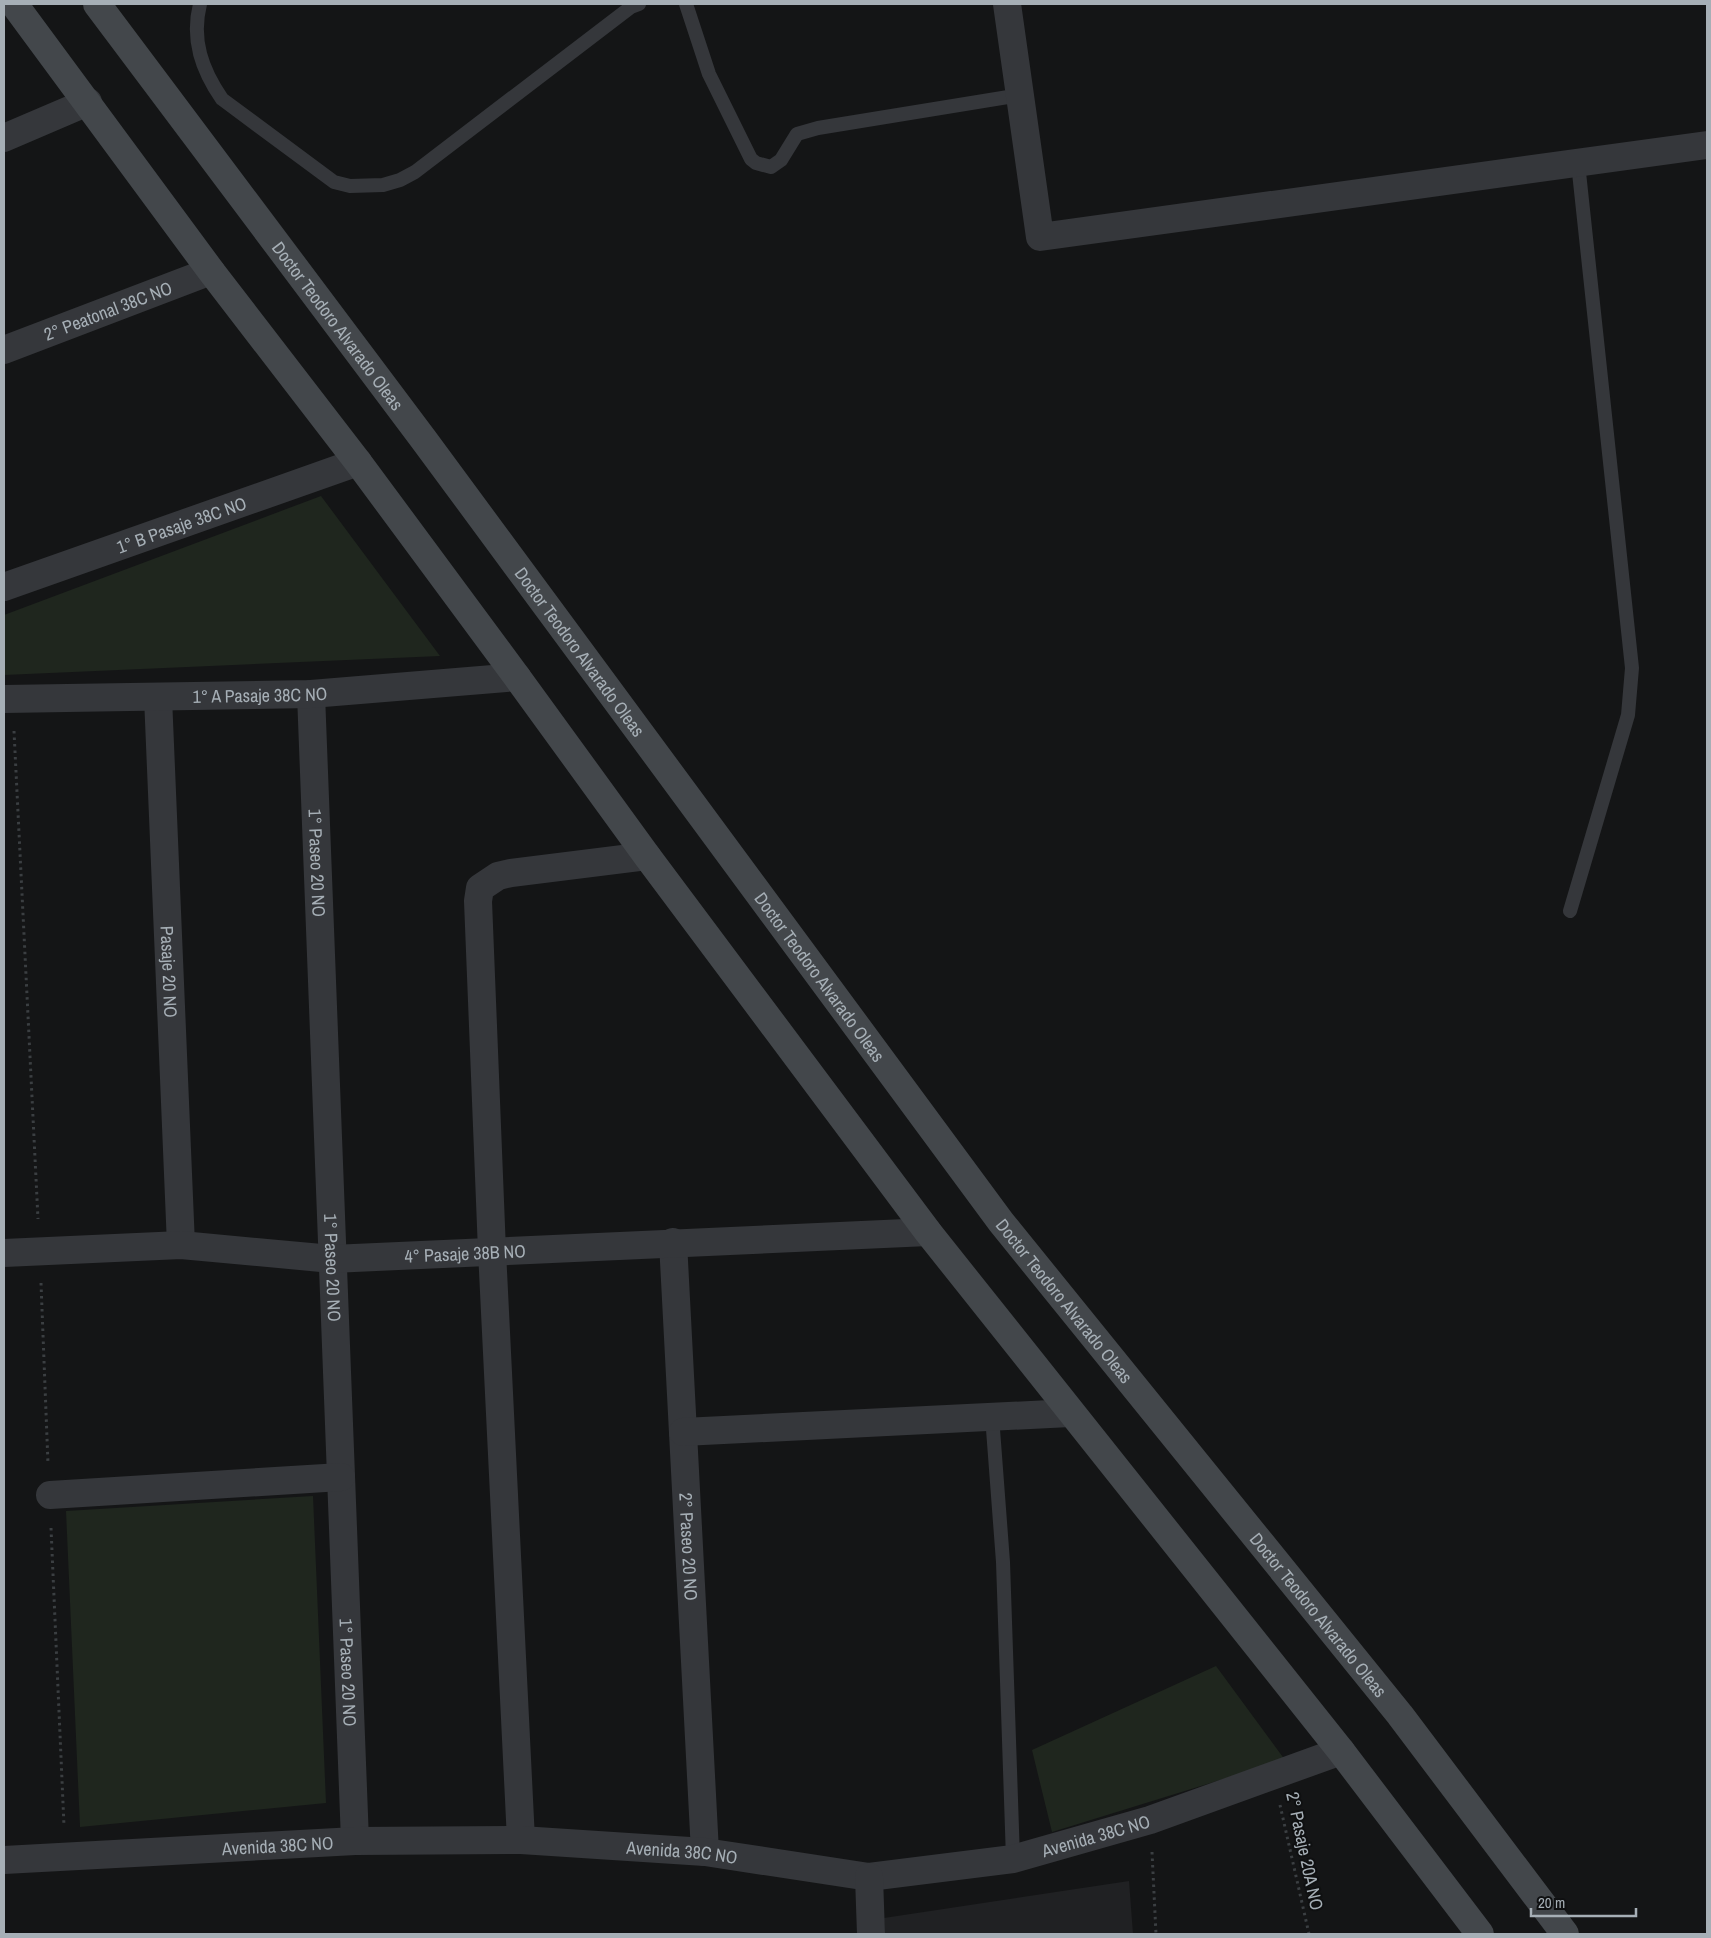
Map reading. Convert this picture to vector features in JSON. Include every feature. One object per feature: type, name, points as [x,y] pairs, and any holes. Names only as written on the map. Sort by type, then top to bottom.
[{"type":"main road","points":[[14,4],[211,271],[358,462],[647,856],[928,1232],[1070,1413],[1341,1751],[1480,1934]]},
{"type":"main road","name":"Doctor Teodoro Alvarado Oleas","points":[[97,4],[424,440],[1001,1222],[1400,1715],[1565,1934]]},
{"type":"street","points":[[1007,4],[1040,237],[1707,145]]},
{"type":"street","points":[[4,138],[88,102]]},
{"type":"street","name":"2° Peatonal 38C NO","points":[[4,350],[211,271]]},
{"type":"street","name":"1° B Pasaje 38C NO","points":[[4,588],[358,462]]},
{"type":"street","name":"1° A Pasaje 38C NO","points":[[4,698],[311,694],[517,677]]},
{"type":"street","name":"1° Paseo 20 NO","points":[[311,694],[355,1841]]},
{"type":"street","name":"Pasaje 20 NO","points":[[158,697],[181,1245]]},
{"type":"street","points":[[521,1840],[492,1251],[478,901],[480,888],[498,876],[647,856]]},
{"type":"street","name":"4° Pasaje 38B NO","points":[[4,1253],[181,1245],[332,1259],[673,1242],[928,1232]]},
{"type":"street","name":"2° Paseo 20 NO","points":[[673,1242],[705,1852]]},
{"type":"street","points":[[683,1432],[1070,1413]]},
{"type":"street","points":[[50,1495],[341,1477]]},
{"type":"street","name":"Avenida 38C NO","points":[[4,1860],[355,1841],[521,1840],[705,1852],[869,1877],[1013,1858],[1150,1820],[1341,1751]]},
{"type":"street","points":[[869,1877],[871,1934]]},
{"type":"lane","points":[[200,4],[196,31],[201,61],[210,81],[222,99],[334,182],[367,186],[392,183],[415,172],[631,7],[639,4]]},
{"type":"lane","points":[[686,4],[709,74],[751,159],[763,166],[771,167],[781,160],[798,134],[818,128],[1020,95]]},
{"type":"lane","points":[[1570,910],[1628,715],[1632,668],[1578,163]]},
{"type":"lane","points":[[992,1416],[1003,1562],[1013,1858]]},
{"type":"path","name":"2° Pasaje 20A NO","points":[[1274,1774],[1309,1934]]},
{"type":"path","points":[[1150,1820],[1156,1934]]},
{"type":"shaded area","points":[[321,496],[440,656],[4,675],[4,615]]},
{"type":"shaded area","points":[[313,1496],[326,1803],[80,1827],[66,1511]]},
{"type":"shaded area","points":[[1216,1666],[1285,1760],[1052,1832],[1032,1750]]},
{"type":"shaded area","points":[[1129,1881],[1133,1934],[885,1934],[884,1918]]}]
